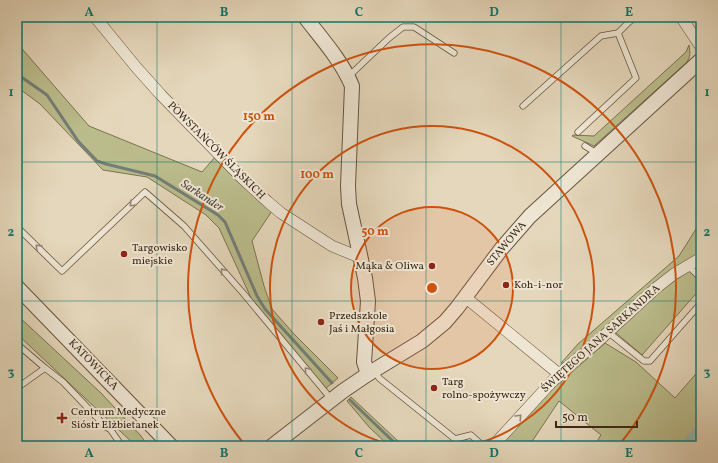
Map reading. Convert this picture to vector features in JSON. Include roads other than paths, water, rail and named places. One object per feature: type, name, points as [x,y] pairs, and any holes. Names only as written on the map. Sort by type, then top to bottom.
[{"type":"street","name":"POWSTAŃCÓW ŚLĄSKICH","points":[[95,17],[161,95],[218,154],[268,202],[281,213],[332,246],[359,257]]},
{"type":"street","points":[[305,17],[348,76],[352,86],[353,96],[350,117],[348,186],[349,204],[359,257],[365,278],[368,301],[364,362],[371,372]]},
{"type":"street","points":[[681,17],[701,48]]},
{"type":"street","name":"STAWOWA","points":[[272,446],[371,372],[422,341],[445,322],[502,248],[530,216],[701,60]]},
{"type":"street","name":"ŚWIĘTEGO JANA SARKANDRA","points":[[492,446],[559,374],[656,288],[701,258]]},
{"type":"street","name":"KATOWICKA","points":[[17,287],[170,445]]},
{"type":"street","points":[[465,297],[559,374]]},
{"type":"street","name":"STAWOWA","points":[[284,446],[309,419]]},
{"type":"lane","points":[[523,106],[601,36],[618,33],[636,17]]},
{"type":"lane","points":[[348,76],[388,38],[403,27],[414,27],[454,53]]},
{"type":"lane","points":[[578,132],[636,78],[618,33]]},
{"type":"lane","points":[[585,146],[598,154]]},
{"type":"lane","points":[[17,227],[62,270],[145,192],[184,226],[243,293],[332,400]]},
{"type":"lane","points":[[688,266],[701,278]]},
{"type":"lane","points":[[608,332],[644,361],[650,361],[701,303]]},
{"type":"lane","points":[[17,344],[63,382],[106,427],[110,428],[122,446]]},
{"type":"lane","points":[[17,388],[45,368]]},
{"type":"lane","points":[[371,372],[455,439],[471,434],[483,446]]},
{"type":"waterway","name":"Sarkander","points":[[17,74],[47,95],[78,141],[97,161],[155,176],[218,215],[225,222],[257,296],[265,309],[332,383]]},
{"type":"waterway","name":"Sarkander","points":[[350,400],[398,446]]},
{"type":"waterway","points":[[691,446],[701,435]]},
{"type":"place","name":"Targowisko miejskie","points":[[124,254]]},
{"type":"place","name":"Mąka & Oliwa","points":[[432,266]]},
{"type":"place","name":"Koh-i-nor","points":[[506,285]]},
{"type":"place","name":"Przedszkole Jaś i Małgosia","points":[[321,322]]},
{"type":"place","name":"Targ rolno-spożywczy","points":[[434,388]]},
{"type":"place","name":"Centrum Medyczne Sióstr Elżbietanek","points":[[62,418]]}]
